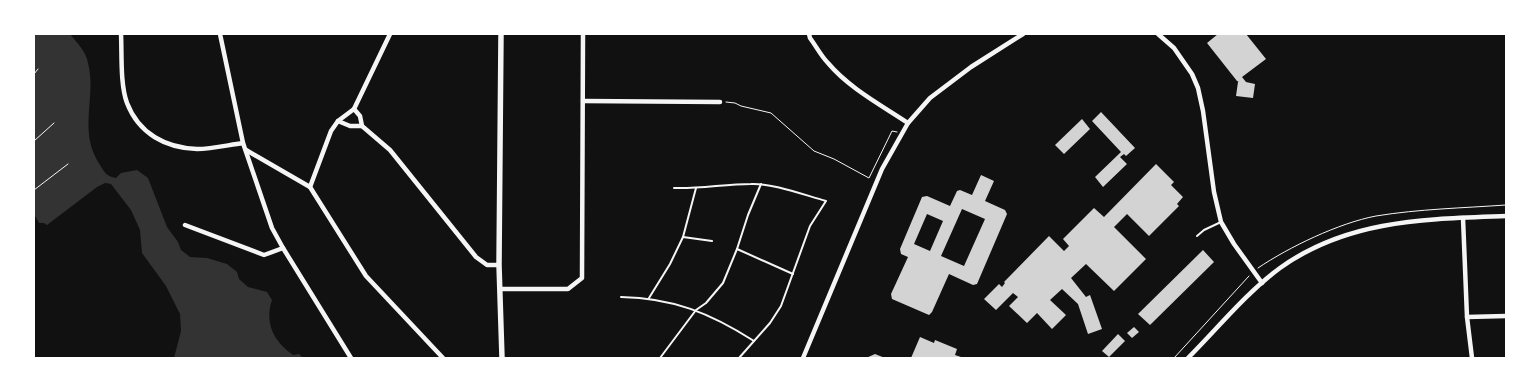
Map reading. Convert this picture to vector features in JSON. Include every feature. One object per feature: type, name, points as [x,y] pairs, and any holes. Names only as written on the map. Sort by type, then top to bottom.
[{"type":"street","points":[[121,34],[123,86],[127,104],[142,129],[168,145],[198,149],[243,143]]},
{"type":"street","points":[[220,34],[243,143],[260,198],[272,228],[282,248],[351,358]]},
{"type":"street","points":[[310,187],[331,131],[338,121],[354,109],[390,34]]},
{"type":"street","points":[[501,34],[499,266],[502,358]]},
{"type":"street","points":[[500,289],[568,289],[582,278],[583,34]]},
{"type":"street","points":[[809,34],[828,64],[848,82],[908,123]]},
{"type":"street","points":[[803,358],[882,169],[908,123],[930,98],[971,67],[1023,34]]},
{"type":"street","points":[[1158,34],[1182,58],[1198,88],[1220,222],[1253,273],[1262,282]]},
{"type":"street","points":[[583,101],[720,102]]},
{"type":"street","points":[[354,109],[360,116],[362,126],[390,150],[476,257],[487,265],[499,266]]},
{"type":"street","points":[[338,121],[350,126],[362,126]]},
{"type":"street","points":[[246,150],[310,187],[366,276],[443,358]]},
{"type":"street","points":[[1188,358],[1262,282],[1281,267],[1308,252],[1357,231],[1392,223],[1506,216]]},
{"type":"street","points":[[1463,218],[1467,318],[1472,358]]},
{"type":"street","points":[[185,225],[264,255],[282,248]]},
{"type":"street","points":[[1467,318],[1506,316]]},
{"type":"lane","points":[[660,358],[696,310],[706,304],[723,283],[761,184]]},
{"type":"lane","points":[[674,188],[761,184],[826,201],[810,226],[781,306],[770,323],[739,358]]},
{"type":"lane","points":[[649,298],[670,264],[683,237],[696,188]]},
{"type":"lane","points":[[1196,236],[1220,222]]},
{"type":"lane","points":[[683,237],[712,242]]},
{"type":"lane","points":[[737,249],[793,274]]},
{"type":"lane","points":[[621,297],[649,298],[696,310],[712,316],[754,341]]},
{"type":"path","points":[[34,74],[38,70]]},
{"type":"path","points":[[720,102],[734,103],[771,113],[814,151],[869,178],[892,131],[894,130],[901,135]]},
{"type":"path","points":[[34,141],[54,124]]},
{"type":"path","points":[[34,190],[68,164]]},
{"type":"path","points":[[1174,358],[1253,273]]},
{"type":"shaded area","points":[[34,34],[70,34],[81,47],[88,63],[90,76],[88,127],[90,139],[93,152],[105,172],[116,178],[121,173],[137,170],[148,178],[167,227],[178,242],[181,250],[190,257],[207,258],[227,264],[237,272],[239,279],[248,287],[267,292],[272,300],[269,316],[272,331],[286,350],[293,355],[299,354],[303,358],[174,358],[181,331],[180,314],[166,286],[142,253],[140,230],[131,210],[111,184],[105,183],[97,187],[47,225],[39,223],[34,214]]},
{"type":"building","points":[[1218,34],[1246,34],[1266,59],[1242,77],[1246,82],[1255,84],[1253,98],[1236,96],[1239,82],[1207,43]]},
{"type":"building","points":[[1101,112],[1135,148],[1126,156],[1124,154],[1120,157],[1127,164],[1103,187],[1095,177],[1121,152],[1092,121]]},
{"type":"building","points":[[1082,119],[1090,129],[1064,154],[1055,145]]},
{"type":"building","points":[[1156,164],[1174,182],[1171,185],[1183,197],[1177,204],[1179,206],[1149,236],[1127,214],[1114,227],[1146,259],[1114,291],[1086,264],[1071,278],[1086,297],[1090,295],[1102,329],[1088,334],[1078,304],[1062,289],[1050,300],[1066,315],[1052,329],[1037,313],[1027,323],[1009,306],[1018,297],[1013,293],[996,310],[984,299],[999,284],[1002,287],[1004,282],[1049,236],[1064,251],[1069,246],[1063,239],[1094,208],[1104,217]]},
{"type":"building","points":[[981,175],[994,181],[985,201],[1005,210],[1007,214],[977,284],[973,285],[949,274],[929,315],[892,299],[891,294],[908,257],[901,254],[900,249],[922,197],[927,196],[950,206],[957,191],[960,190],[972,195]],"holes":[[[962,209],[985,219],[964,266],[941,256]],[[927,214],[943,221],[930,251],[914,244]]]},
{"type":"building","points":[[1203,250],[1214,262],[1150,325],[1138,314]]},
{"type":"building","points":[[1134,327],[1139,332],[1132,338],[1127,333]]},
{"type":"building","points":[[1118,334],[1125,341],[1109,357],[1102,351]]},
{"type":"building","points":[[920,337],[934,343],[935,340],[957,349],[955,355],[964,358],[911,358]]},
{"type":"building","points":[[875,354],[885,358],[866,358]]}]
